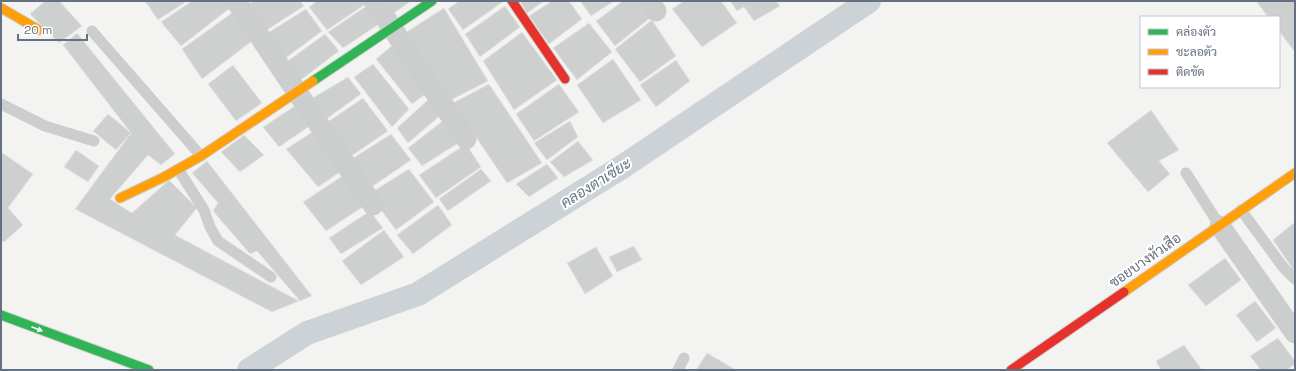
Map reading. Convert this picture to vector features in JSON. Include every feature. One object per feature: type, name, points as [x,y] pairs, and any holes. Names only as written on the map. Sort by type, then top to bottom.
[{"type":"main road","points":[[120,198],[201,156],[432,1]]},
{"type":"main road","points":[[512,1],[565,79]]},
{"type":"main road","points":[[1,8],[39,30]]},
{"type":"main road","name":"ซอยบางหัวเสือ","points":[[1011,370],[1295,173]]},
{"type":"main road","points":[[1,315],[148,370]]},
{"type":"street","points":[[236,1],[372,205]]},
{"type":"street","points":[[374,1],[466,139]]},
{"type":"street","points":[[1220,226],[1295,333]]},
{"type":"lane","points":[[92,31],[201,156]]},
{"type":"lane","points":[[1,104],[45,126],[94,141]]},
{"type":"lane","points":[[178,169],[204,210],[210,227],[218,241],[271,277]]},
{"type":"lane","points":[[1186,174],[1220,226]]},
{"type":"lane","points":[[1241,210],[1283,267],[1295,279]]},
{"type":"lane","points":[[678,370],[684,358]]},
{"type":"building","points":[[45,1],[59,1],[82,26],[59,43],[30,14]]},
{"type":"building","points":[[145,1],[187,1],[158,20]]},
{"type":"building","points":[[192,1],[231,1],[234,5],[181,46],[161,22]]},
{"type":"building","points":[[254,1],[300,1],[304,6],[264,32],[246,6]]},
{"type":"building","points":[[317,1],[366,1],[367,3],[327,30],[309,7]]},
{"type":"building","points":[[379,1],[411,1],[390,16]]},
{"type":"building","points":[[459,1],[504,1],[463,30],[448,9]]},
{"type":"building","points":[[520,1],[544,1],[527,13]]},
{"type":"building","points":[[552,1],[569,1],[582,19],[549,44],[529,16]]},
{"type":"building","points":[[580,1],[614,1],[591,16]]},
{"type":"building","points":[[623,1],[638,1],[650,18],[615,46],[596,21]]},
{"type":"building","points":[[684,1],[721,1],[737,23],[702,47],[672,9]]},
{"type":"building","points":[[730,1],[776,1],[780,6],[754,21],[744,7],[737,11]]},
{"type":"building","points":[[1256,1],[1295,1],[1295,52],[1280,32],[1280,16],[1267,16]]},
{"type":"building","points":[[368,5],[382,22],[343,48],[328,32]]},
{"type":"building","points":[[505,6],[520,27],[480,57],[465,34]]},
{"type":"building","points":[[444,8],[488,81],[449,101],[405,33]]},
{"type":"building","points":[[306,9],[322,31],[283,60],[266,34]]},
{"type":"building","points":[[236,10],[256,38],[202,79],[182,49]]},
{"type":"building","points":[[652,20],[676,56],[640,82],[615,49]]},
{"type":"building","points":[[589,23],[612,52],[577,80],[553,48]]},
{"type":"building","points":[[522,32],[557,80],[514,110],[483,61]]},
{"type":"building","points":[[77,33],[175,154],[161,165],[148,155],[110,199],[132,213],[169,180],[197,208],[175,235],[299,301],[272,312],[75,209],[131,133],[63,45]]},
{"type":"building","points":[[325,34],[339,51],[298,82],[285,63]]},
{"type":"building","points":[[394,44],[427,93],[412,104],[376,59]]},
{"type":"building","points":[[613,59],[641,100],[603,123],[577,85]]},
{"type":"building","points":[[676,60],[690,81],[656,107],[640,85]]},
{"type":"building","points":[[373,64],[409,109],[392,127],[354,77]]},
{"type":"building","points":[[233,65],[262,103],[236,121],[208,84]]},
{"type":"building","points":[[348,77],[361,94],[325,120],[311,99]]},
{"type":"building","points":[[489,84],[542,163],[507,183],[453,103]]},
{"type":"building","points":[[559,84],[579,112],[534,141],[516,114]]},
{"type":"building","points":[[363,98],[388,131],[350,157],[326,123]]},
{"type":"building","points":[[430,98],[442,114],[408,143],[397,128]]},
{"type":"building","points":[[295,106],[311,125],[279,147],[263,127]]},
{"type":"building","points":[[1151,110],[1179,150],[1159,161],[1170,174],[1148,192],[1107,143]]},
{"type":"building","points":[[108,114],[131,133],[116,150],[93,131]]},
{"type":"building","points":[[444,120],[460,142],[422,166],[408,148]]},
{"type":"building","points":[[570,121],[578,137],[547,160],[534,143]]},
{"type":"building","points":[[314,131],[343,170],[318,187],[286,149]]},
{"type":"building","points":[[391,134],[411,160],[370,188],[350,160]]},
{"type":"building","points":[[244,135],[264,155],[240,172],[221,152]]},
{"type":"building","points":[[578,141],[593,160],[564,177],[550,162]]},
{"type":"building","points":[[466,144],[481,167],[436,198],[419,175]]},
{"type":"building","points":[[76,150],[99,166],[88,182],[64,167]]},
{"type":"building","points":[[1,152],[33,174],[8,208],[23,225],[4,242],[1,241]]},
{"type":"building","points":[[207,161],[312,296],[300,301],[257,251],[250,254],[213,211],[218,203],[192,173]]},
{"type":"building","points":[[547,164],[558,178],[529,197],[516,184]]},
{"type":"building","points":[[409,169],[434,202],[396,230],[369,194]]},
{"type":"building","points":[[481,169],[491,181],[448,211],[439,199]]},
{"type":"building","points":[[344,175],[364,206],[326,231],[303,202]]},
{"type":"building","points":[[438,205],[452,225],[413,254],[397,235]]},
{"type":"building","points":[[370,211],[383,228],[341,254],[329,238]]},
{"type":"building","points":[[1295,222],[1295,272],[1273,240]]},
{"type":"building","points":[[384,230],[404,257],[361,285],[342,261]]},
{"type":"building","points":[[634,246],[642,260],[617,272],[609,257]]},
{"type":"building","points":[[596,247],[613,276],[585,294],[567,263]]},
{"type":"building","points":[[1225,258],[1241,280],[1206,306],[1188,285]]},
{"type":"building","points":[[1255,301],[1276,328],[1257,342],[1236,315]]},
{"type":"building","points":[[1278,338],[1295,361],[1295,364],[1287,370],[1261,370],[1250,356]]},
{"type":"building","points":[[1184,345],[1202,370],[1161,370],[1156,361]]},
{"type":"building","points":[[707,353],[736,370],[696,370]]},
{"type":"waterway","name":"คลองตาเซียะ","points":[[249,370],[307,333],[418,294],[622,167],[869,1]]},
{"type":"traffic: fast","points":[[313,81],[432,1]]},
{"type":"traffic: fast","points":[[1,315],[149,370]]},
{"type":"traffic: slow","points":[[1,8],[39,30]]},
{"type":"traffic: slow","points":[[120,198],[164,177],[201,156],[313,81]]},
{"type":"traffic: slow","points":[[1124,292],[1295,173]]},
{"type":"traffic: jam","points":[[512,1],[565,79]]},
{"type":"traffic: jam","points":[[1011,370],[1124,292]]}]
